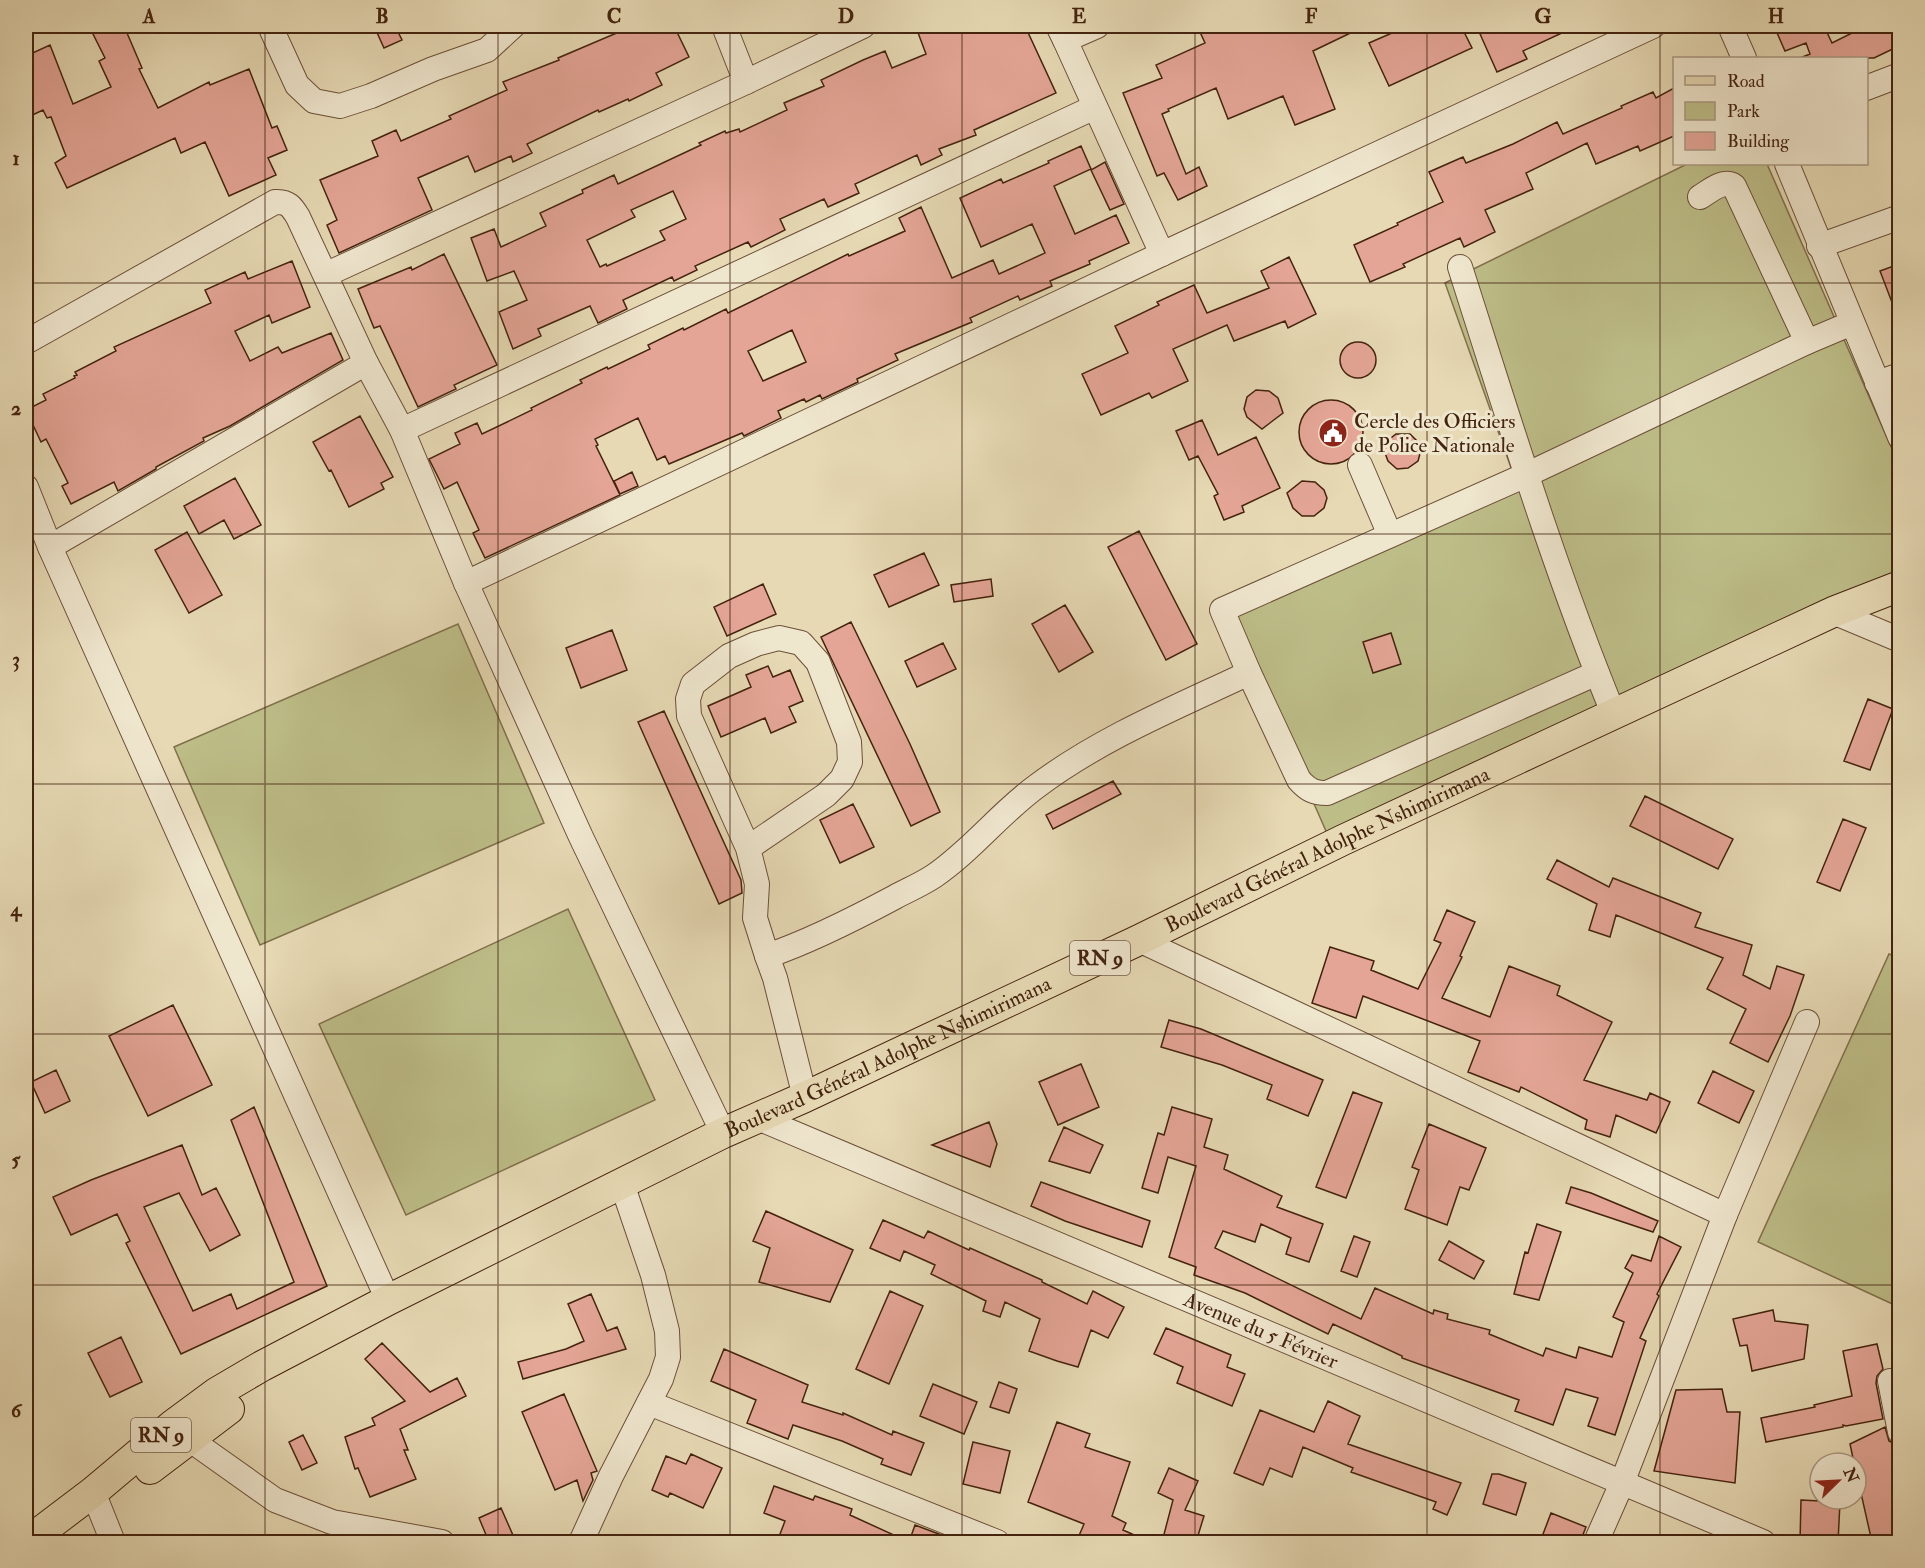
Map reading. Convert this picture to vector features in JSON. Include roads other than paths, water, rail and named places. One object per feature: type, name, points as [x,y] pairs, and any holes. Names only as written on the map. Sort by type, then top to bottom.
[{"type":"main road","name":"Boulevard Général Adolphe Nshimirimana","points":[[56,1542],[97,1502],[181,1432],[216,1393],[262,1366],[388,1300],[723,1133],[805,1097],[1139,940],[1343,840],[1833,612],[1899,586]]},
{"type":"main road","name":"Boulevard Général Adolphe Nshimirimana","points":[[27,1542],[97,1502]]},
{"type":"street","points":[[270,26],[297,85],[314,101],[340,106],[487,50],[513,26]]},
{"type":"street","points":[[724,26],[746,82]]},
{"type":"street","points":[[327,274],[863,26]]},
{"type":"street","points":[[1097,26],[1061,33],[1162,254]]},
{"type":"street","points":[[466,583],[1162,254],[1653,26]]},
{"type":"street","points":[[1730,26],[1744,57]]},
{"type":"street","points":[[1868,87],[1899,75]]},
{"type":"street","points":[[402,430],[1095,107]]},
{"type":"street","points":[[1787,165],[1852,323],[1888,379],[1899,437]]},
{"type":"street","points":[[1700,197],[1723,184],[1730,183],[1734,186],[1807,342]]},
{"type":"street","points":[[26,342],[275,202],[283,202],[291,206],[327,274],[366,363],[402,430],[466,583],[581,837],[723,1133]]},
{"type":"street","points":[[1820,246],[1899,217]]},
{"type":"street","points":[[1460,267],[1526,475],[1614,715]]},
{"type":"street","points":[[1597,673],[1327,793],[1318,793],[1307,789],[1299,780],[1222,610],[1526,475],[1852,323]]},
{"type":"street","points":[[50,547],[366,363]]},
{"type":"street","points":[[1360,465],[1390,535]]},
{"type":"street","points":[[26,487],[50,547],[388,1300]]},
{"type":"street","points":[[1833,612],[1899,640]]},
{"type":"street","points":[[748,848],[826,795],[842,779],[850,762],[849,742],[818,662],[801,643],[780,638],[756,644],[729,656],[693,684],[687,699],[689,716],[748,848],[757,884],[755,918],[775,978],[805,1097]]},
{"type":"street","points":[[767,956],[792,947],[876,907],[934,876],[973,845],[1000,816],[1036,786],[1082,756],[1142,724],[1249,673]]},
{"type":"street","points":[[1139,940],[1725,1215]]},
{"type":"street","points":[[1596,1542],[1622,1483],[1725,1215],[1808,1022]]},
{"type":"street","name":"Avenue du 5 Février","points":[[758,1118],[1763,1542]]},
{"type":"street","points":[[581,1542],[611,1476],[661,1379],[668,1357],[667,1331],[653,1275],[622,1184]]},
{"type":"street","points":[[1890,1381],[1899,1432]]},
{"type":"street","points":[[649,1403],[997,1542]]},
{"type":"street","points":[[181,1432],[275,1500],[284,1504],[332,1522],[442,1542]]},
{"type":"street","points":[[97,1502],[113,1542]]},
{"type":"place","name":"Cercle des Officiers de Police Nationale","points":[[1333,433]]}]
